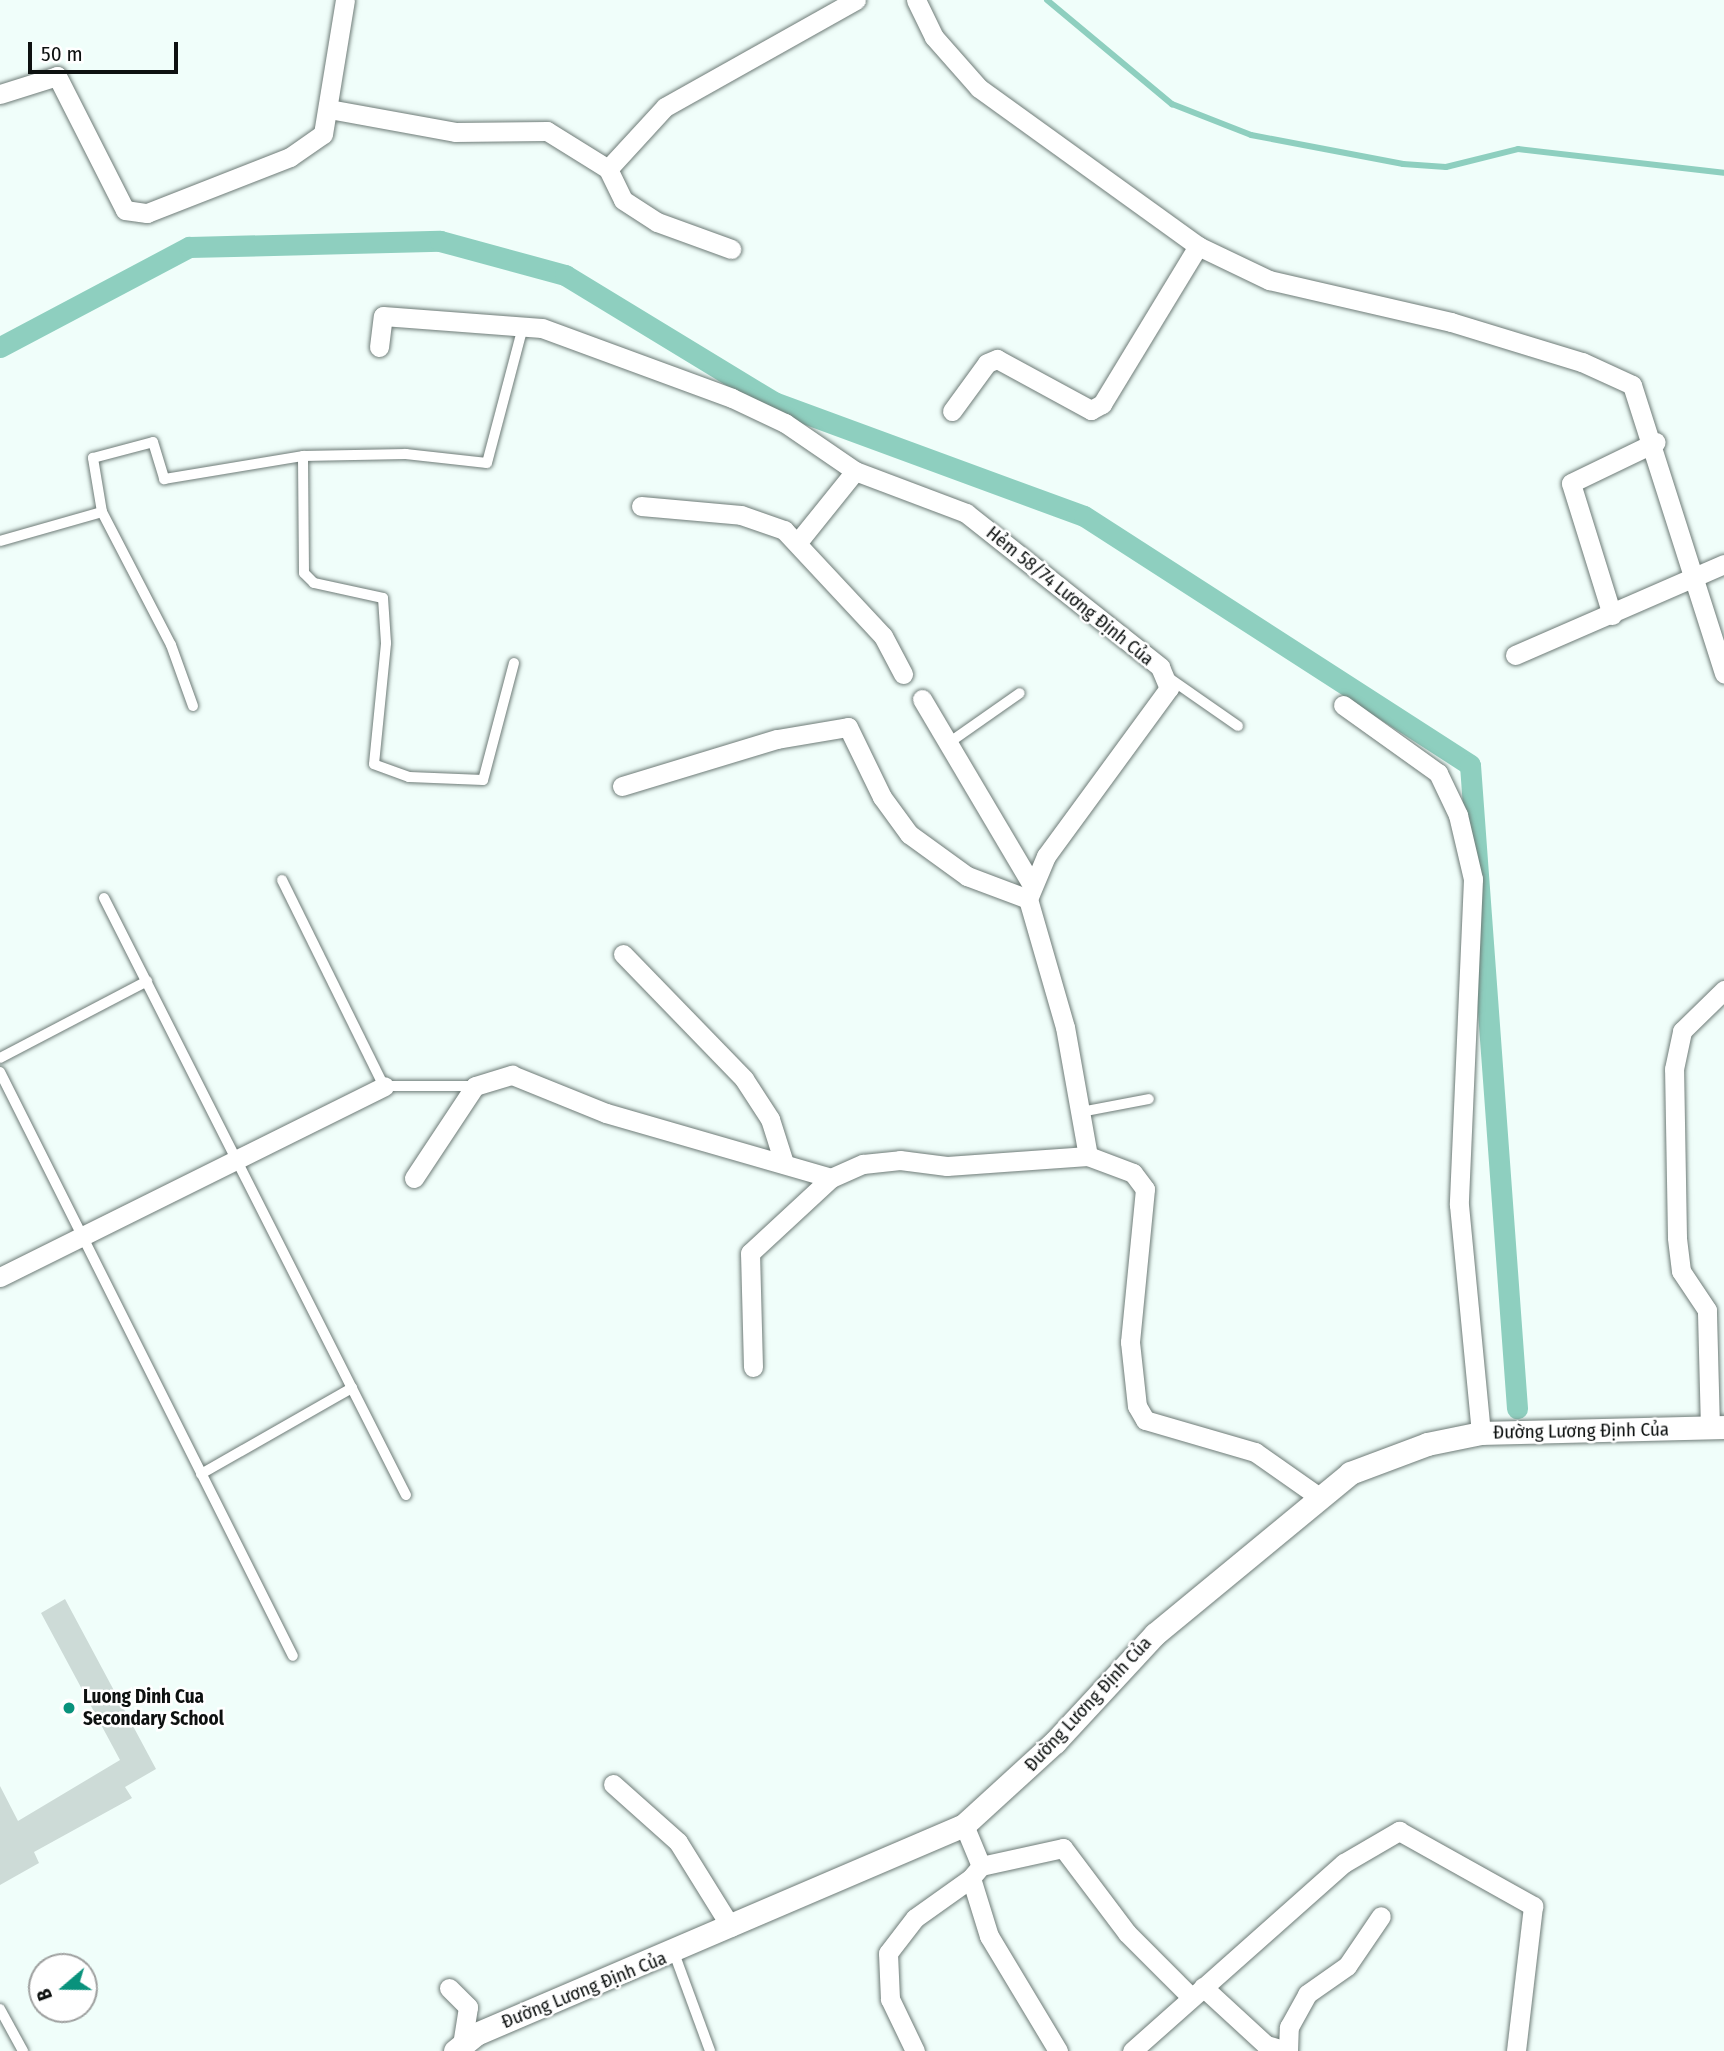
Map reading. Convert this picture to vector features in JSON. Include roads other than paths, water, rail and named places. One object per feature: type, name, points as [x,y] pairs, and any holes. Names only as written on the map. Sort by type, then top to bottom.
[{"type":"street","points":[[0,94],[40,77],[57,76],[66,84],[109,184],[133,216],[307,148],[323,134],[329,109],[330,66],[345,0]]},
{"type":"street","points":[[608,169],[665,107],[856,0]]},
{"type":"street","points":[[916,0],[934,37],[979,88],[1198,246],[1269,280],[1451,322],[1582,362],[1632,385],[1656,442],[1724,674]]},
{"type":"street","points":[[329,109],[455,132],[547,131],[608,169],[623,200],[657,222],[731,249]]},
{"type":"street","points":[[953,411],[987,363],[997,359],[1091,410],[1102,404],[1198,246]]},
{"type":"street","name":"Hẻm 58/74 Lương Định Của","points":[[379,347],[383,316],[554,331],[732,398],[785,423],[855,471],[966,513],[1169,678],[1170,688],[1102,774],[1030,891]]},
{"type":"street","points":[[1612,615],[1571,483],[1656,442]]},
{"type":"street","points":[[798,542],[855,471]]},
{"type":"street","points":[[641,506],[741,515],[784,530],[883,636],[903,674]]},
{"type":"street","points":[[1515,654],[1695,581],[1724,564]]},
{"type":"street","points":[[922,699],[950,742],[1030,891],[1065,1027],[1088,1156]]},
{"type":"street","points":[[1343,705],[1438,773],[1458,815],[1473,879],[1459,1205],[1481,1433]]},
{"type":"street","points":[[622,786],[777,739],[848,727],[882,797],[909,834],[967,876],[1030,891]]},
{"type":"street","points":[[623,954],[744,1079],[770,1119],[783,1160]]},
{"type":"street","points":[[1717,1427],[1707,1310],[1681,1271],[1677,1237],[1674,1069],[1682,1031],[1724,990]]},
{"type":"street","points":[[414,1178],[475,1086],[512,1075],[606,1113],[783,1160],[831,1178]]},
{"type":"street","points":[[0,1277],[384,1086]]},
{"type":"street","points":[[753,1367],[750,1253],[831,1178],[863,1164],[900,1160],[947,1166],[1088,1156],[1133,1173],[1146,1189],[1130,1342],[1137,1406],[1145,1420],[1233,1443],[1282,1467],[1319,1497]]},
{"type":"street","name":"Đường Lương Định Của","points":[[459,2048],[964,1825],[1055,1742],[1155,1634],[1319,1497],[1376,1461],[1481,1433],[1717,1427]]},
{"type":"street","points":[[613,1784],[678,1842],[731,1927]]},
{"type":"street","points":[[964,1825],[989,1936],[1058,2051]]},
{"type":"street","points":[[1132,2051],[1344,1863],[1399,1831],[1533,1906],[1516,2051]]},
{"type":"street","points":[[915,2051],[890,1999],[884,1973],[888,1953],[915,1918],[976,1872],[1063,1848],[1127,1933],[1266,2045],[1287,2051],[1289,2027],[1307,1994],[1346,1966],[1381,1916]]},
{"type":"street","points":[[449,1988],[468,2007],[459,2048]]},
{"type":"lane","points":[[193,706],[171,645],[102,512],[93,458],[153,442],[164,479],[303,456],[394,454],[487,463],[523,327]]},
{"type":"lane","points":[[303,456],[304,573],[314,583],[383,598],[386,643],[374,764],[409,778],[483,779],[514,663]]},
{"type":"lane","points":[[0,541],[102,512]]},
{"type":"lane","points":[[1169,678],[1238,726]]},
{"type":"lane","points":[[950,742],[1020,693]]},
{"type":"lane","points":[[282,880],[384,1086],[475,1086]]},
{"type":"lane","points":[[104,898],[239,1158],[406,1495]]},
{"type":"lane","points":[[0,1058],[147,981]]},
{"type":"lane","points":[[0,1072],[293,1656]]},
{"type":"lane","points":[[1081,1112],[1149,1099]]},
{"type":"lane","points":[[201,1475],[352,1388]]},
{"type":"lane","points":[[674,1953],[710,2051]]},
{"type":"lane","points":[[0,2008],[23,2051]]},
{"type":"waterway","points":[[1047,0],[1172,104],[1251,135],[1403,164],[1446,167],[1518,149],[1724,173]]},
{"type":"waterway","points":[[0,347],[189,247],[440,241],[565,275],[774,402],[1084,516],[1470,765],[1517,1408]]},
{"type":"place","name":"Luong Dinh Cua Secondary School","points":[[69,1708]]}]
